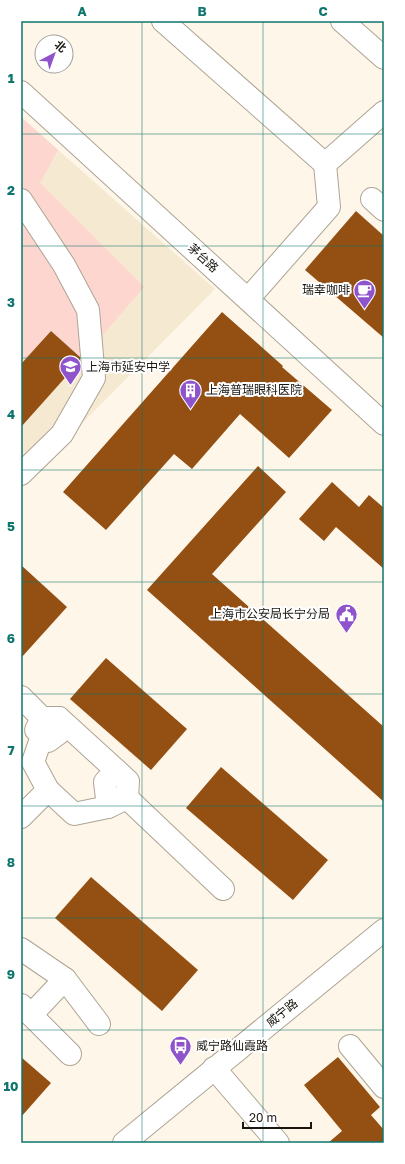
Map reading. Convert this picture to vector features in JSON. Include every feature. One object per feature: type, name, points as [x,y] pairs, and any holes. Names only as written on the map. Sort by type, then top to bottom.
[{"type":"street","points":[[163,21],[325,164],[329,207],[248,300]]},
{"type":"street","points":[[342,21],[384,58]]},
{"type":"street","name":"茅台路","points":[[21,92],[384,424]]},
{"type":"street","points":[[325,164],[384,112]]},
{"type":"street","points":[[21,200],[64,264],[88,310],[94,378],[62,434],[21,474]]},
{"type":"street","points":[[21,697],[48,724],[116,770],[128,781],[127,798],[223,889]]},
{"type":"street","points":[[48,724],[34,762],[48,790],[74,814],[108,808],[127,798]]},
{"type":"street","points":[[108,808],[105,782],[116,770]]},
{"type":"street","points":[[21,817],[48,790]]},
{"type":"street","name":"威宁路","points":[[124,1143],[384,930]]},
{"type":"street","points":[[21,949],[66,979],[99,1024]]},
{"type":"street","points":[[66,979],[26,1010],[70,1054]]},
{"type":"street","points":[[350,1046],[384,1087]]},
{"type":"street","points":[[214,1068],[278,1143]]},
{"type":"shaded area","name":"上海市延安中学","points":[[21,117],[215,289],[21,485]]},
{"type":"shaded area","points":[[21,117],[58,150],[40,183],[144,287],[82,359],[51,331],[26,359],[21,355]]},
{"type":"building","points":[[356,211],[384,236],[384,338],[305,270]]},
{"type":"building","name":"上海普瑞眼科医院","points":[[222,312],[332,410],[289,458],[240,414],[192,469],[174,454],[106,530],[63,492]]},
{"type":"building","points":[[51,331],[80,357],[80,361],[21,427],[21,364]]},
{"type":"building","points":[[258,466],[286,492],[212,574],[384,727],[384,802],[147,590]]},
{"type":"building","points":[[332,482],[359,507],[369,495],[384,508],[384,569],[336,527],[324,541],[299,519]]},
{"type":"building","points":[[21,565],[67,607],[21,658]]},
{"type":"building","points":[[106,658],[187,729],[151,770],[70,699]]},
{"type":"building","points":[[221,767],[328,860],[293,900],[186,808]]},
{"type":"building","points":[[91,877],[198,970],[162,1011],[55,918]]},
{"type":"building","points":[[21,1057],[51,1083],[21,1117]]},
{"type":"building","points":[[338,1057],[380,1107],[371,1115],[384,1130],[384,1143],[328,1143],[342,1131],[304,1085]]},
{"type":"place","name":"瑞幸咖啡","points":[[365,310]]},
{"type":"place","name":"上海市延安中学","points":[[70,386]]},
{"type":"place","name":"上海普瑞眼科医院","points":[[190,410]]},
{"type":"place","name":"上海市公安局长宁分局","points":[[346,634]]},
{"type":"place","name":"威宁路仙霞路","points":[[180,1066]]}]
